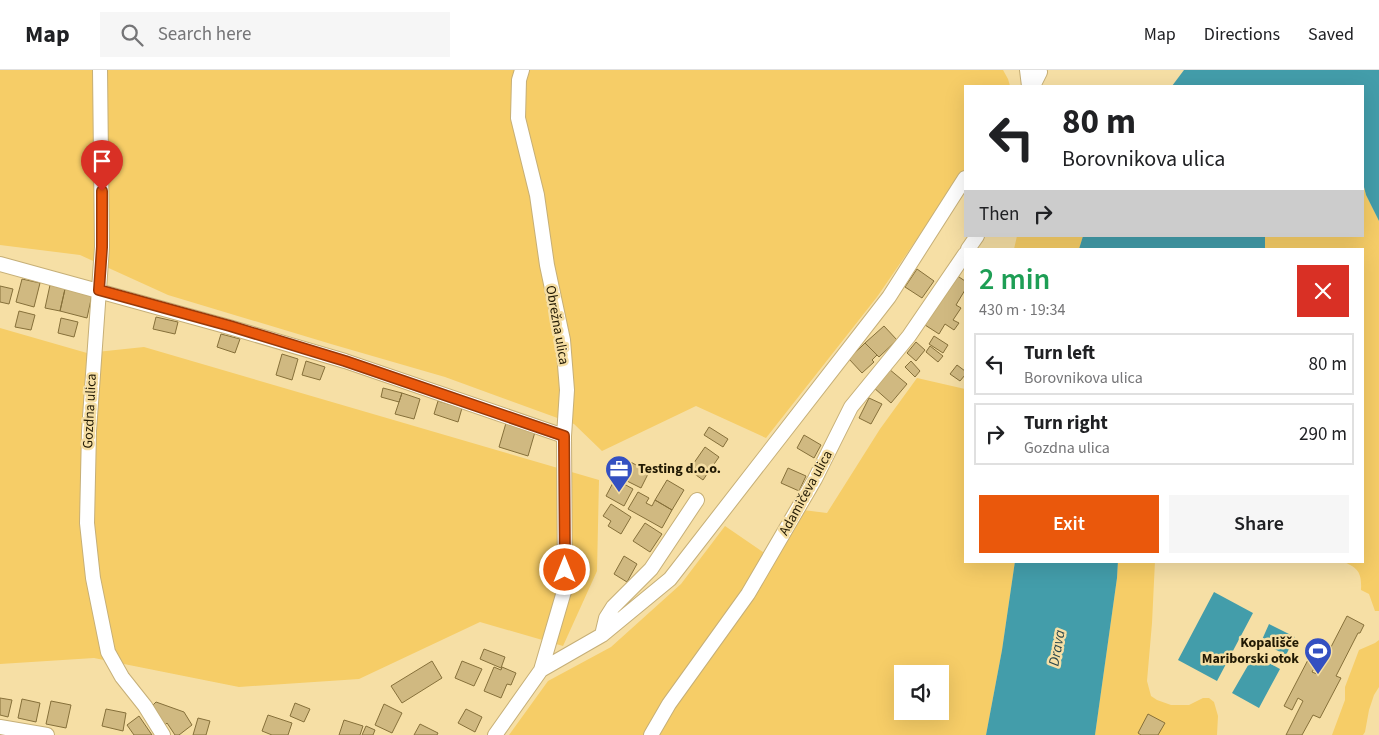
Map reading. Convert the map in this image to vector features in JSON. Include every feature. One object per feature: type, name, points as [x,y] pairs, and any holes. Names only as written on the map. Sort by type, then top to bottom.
[{"type":"street","name":"Gozdna ulica","points":[[100,70],[102,247],[88,431],[87,486],[93,578],[108,652],[122,676],[145,706],[162,735]]},
{"type":"street","name":"Obrežna ulica","points":[[495,735],[540,670],[565,588],[564,436],[566,390],[563,340],[547,265],[537,195],[518,118],[519,80],[522,70]]},
{"type":"street","points":[[1029,85],[1034,71]]},
{"type":"street","points":[[1034,71],[1034,85]]},
{"type":"street","name":"Obrežna ulica","points":[[540,670],[602,635],[670,579],[889,297],[964,180]]},
{"type":"street","points":[[969,248],[976,237]]},
{"type":"street","name":"Adamičeva ulica","points":[[651,735],[669,704],[748,594],[815,479],[851,407],[909,336],[964,255]]},
{"type":"street","points":[[0,264],[230,326],[345,361],[564,436]]},
{"type":"street","points":[[602,635],[606,618],[613,606],[651,568],[697,500]]},
{"type":"street","points":[[0,727],[48,735]]},
{"type":"shaded area","points":[[0,70],[1003,70],[1010,85],[964,85],[964,170],[877,297],[766,438],[696,406],[602,451],[574,424],[445,377],[168,295],[80,255],[0,245]]},
{"type":"shaded area","points":[[1364,187],[1379,221],[1379,611],[1375,611],[1369,594],[1361,590],[1361,579],[1358,571],[1346,563],[1364,563],[1364,248],[1265,248],[1265,237],[1364,237]]},
{"type":"shaded area","points":[[1017,237],[1083,237],[1079,248],[1014,248]]},
{"type":"shaded area","points":[[0,328],[87,353],[144,347],[599,480],[597,571],[563,646],[480,622],[359,679],[239,687],[94,658],[0,664]]},
{"type":"shaded area","points":[[917,378],[964,389],[964,563],[1015,563],[1002,650],[986,735],[509,735],[548,681],[611,647],[681,584],[725,526],[773,559],[803,510],[827,513],[880,429]]},
{"type":"shaded area","points":[[1118,563],[1155,563],[1147,681],[1151,696],[1171,705],[1189,705],[1203,698],[1209,698],[1214,702],[1218,716],[1217,735],[1095,735]]},
{"type":"shaded area","points":[[1379,640],[1379,687],[1369,710],[1365,732],[1363,735],[1332,735],[1345,700],[1345,687],[1359,650]]},
{"type":"water","points":[[1184,70],[1379,70],[1379,221],[1364,187],[1364,85],[1173,85]]},
{"type":"water","points":[[1083,237],[1265,237],[1265,248],[1079,248]]},
{"type":"water","name":"Drava","points":[[1015,563],[1118,563],[1095,735],[986,735],[1002,650]]},
{"type":"water","points":[[1214,592],[1253,613],[1217,681],[1178,660]]},
{"type":"water","points":[[1269,624],[1295,637],[1286,655],[1261,642]]},
{"type":"water","points":[[1254,655],[1280,669],[1259,708],[1232,693]]},
{"type":"building","points":[[917,269],[934,281],[922,298],[905,287]]},
{"type":"building","points":[[956,275],[964,280],[964,292],[956,305],[961,308],[953,320],[959,323],[954,330],[945,324],[939,334],[925,325]]},
{"type":"building","points":[[22,279],[40,283],[34,307],[16,302]]},
{"type":"building","points":[[50,285],[65,289],[60,311],[45,308]]},
{"type":"building","points":[[0,286],[13,289],[9,304],[0,302]]},
{"type":"building","points":[[65,289],[92,295],[87,318],[60,311]]},
{"type":"building","points":[[19,311],[35,315],[31,330],[15,327]]},
{"type":"building","points":[[156,317],[178,322],[175,334],[153,329]]},
{"type":"building","points":[[61,318],[78,322],[74,337],[58,333]]},
{"type":"building","points":[[884,326],[897,340],[879,357],[865,343]]},
{"type":"building","points":[[221,334],[240,339],[235,353],[217,347]]},
{"type":"building","points":[[934,336],[948,345],[943,353],[929,344]]},
{"type":"building","points":[[916,342],[925,350],[916,361],[907,353]]},
{"type":"building","points":[[865,343],[877,355],[872,360],[874,362],[862,373],[849,359]]},
{"type":"building","points":[[930,346],[943,356],[938,362],[926,352]]},
{"type":"building","points":[[282,354],[298,359],[292,380],[276,375]]},
{"type":"building","points":[[306,361],[325,367],[320,380],[302,375]]},
{"type":"building","points":[[911,361],[920,371],[915,377],[905,367]]},
{"type":"building","points":[[957,365],[964,370],[964,376],[960,381],[950,374]]},
{"type":"building","points":[[889,369],[907,384],[891,403],[873,387]]},
{"type":"building","points":[[383,388],[402,393],[399,402],[381,397]]},
{"type":"building","points":[[402,393],[420,399],[414,419],[395,414]]},
{"type":"building","points":[[869,398],[882,404],[871,424],[859,418]]},
{"type":"building","points":[[438,401],[462,408],[458,422],[434,414]]},
{"type":"building","points":[[506,423],[535,432],[528,456],[499,447]]},
{"type":"building","points":[[709,427],[728,439],[723,447],[704,435]]},
{"type":"building","points":[[804,435],[821,445],[814,458],[797,448]]},
{"type":"building","points":[[705,447],[719,457],[703,480],[689,470]]},
{"type":"building","points":[[625,459],[649,472],[641,488],[617,476]]},
{"type":"building","points":[[788,468],[806,476],[799,491],[781,483]]},
{"type":"building","name":"Testing d.o.o.","points":[[615,479],[633,489],[624,506],[606,496]]},
{"type":"building","points":[[667,480],[684,490],[672,510],[655,500]]},
{"type":"building","points":[[638,492],[649,498],[646,503],[652,506],[655,500],[672,510],[662,528],[628,509]]},
{"type":"building","points":[[611,504],[631,517],[621,534],[608,526],[611,521],[603,516]]},
{"type":"building","points":[[645,523],[662,534],[650,552],[633,541]]},
{"type":"building","points":[[624,556],[637,564],[627,582],[614,574]]},
{"type":"building","name":"Kopališče Mariborski otok","points":[[1347,616],[1364,625],[1336,676],[1341,678],[1320,718],[1313,715],[1302,735],[1286,735],[1303,701],[1298,698],[1292,710],[1284,706],[1310,656],[1319,660],[1312,672],[1317,674]]},
{"type":"building","points":[[484,649],[505,657],[501,668],[480,659]]},
{"type":"building","points":[[432,661],[442,678],[402,703],[391,686]]},
{"type":"building","points":[[462,661],[482,669],[474,686],[455,678]]},
{"type":"building","points":[[494,667],[501,670],[502,667],[516,673],[511,685],[507,684],[501,698],[484,691]]},
{"type":"building","points":[[0,698],[12,700],[8,717],[0,715]]},
{"type":"building","points":[[22,699],[40,703],[36,722],[18,718]]},
{"type":"building","points":[[51,701],[71,705],[66,728],[46,724]]},
{"type":"building","points":[[156,702],[184,712],[192,725],[179,735],[175,735],[167,723],[163,727],[151,707]]},
{"type":"building","points":[[295,703],[310,709],[304,722],[290,716]]},
{"type":"building","points":[[384,704],[402,713],[392,733],[375,725]]},
{"type":"building","points":[[106,709],[126,713],[123,731],[102,726]]},
{"type":"building","points":[[466,709],[482,717],[475,732],[458,723]]},
{"type":"building","points":[[1148,714],[1165,723],[1158,735],[1141,735],[1138,733]]},
{"type":"building","points":[[268,715],[292,723],[288,735],[272,735],[262,731]]},
{"type":"building","points":[[139,716],[152,735],[134,735],[127,725]]},
{"type":"building","points":[[198,718],[210,721],[206,735],[193,735]]},
{"type":"building","points":[[344,720],[363,726],[360,735],[339,735]]},
{"type":"building","points":[[420,724],[438,733],[437,735],[414,735]]},
{"type":"building","points":[[366,726],[375,730],[373,735],[362,735]]},
{"type":"place","name":"Testing d.o.o.","points":[[619,493]]},
{"type":"place","name":"Kopališče Mariborski otok","points":[[1318,675]]},
{"type":"route","points":[[102,191],[102,247],[99,290],[230,326],[345,361],[564,436],[565,570]]}]
